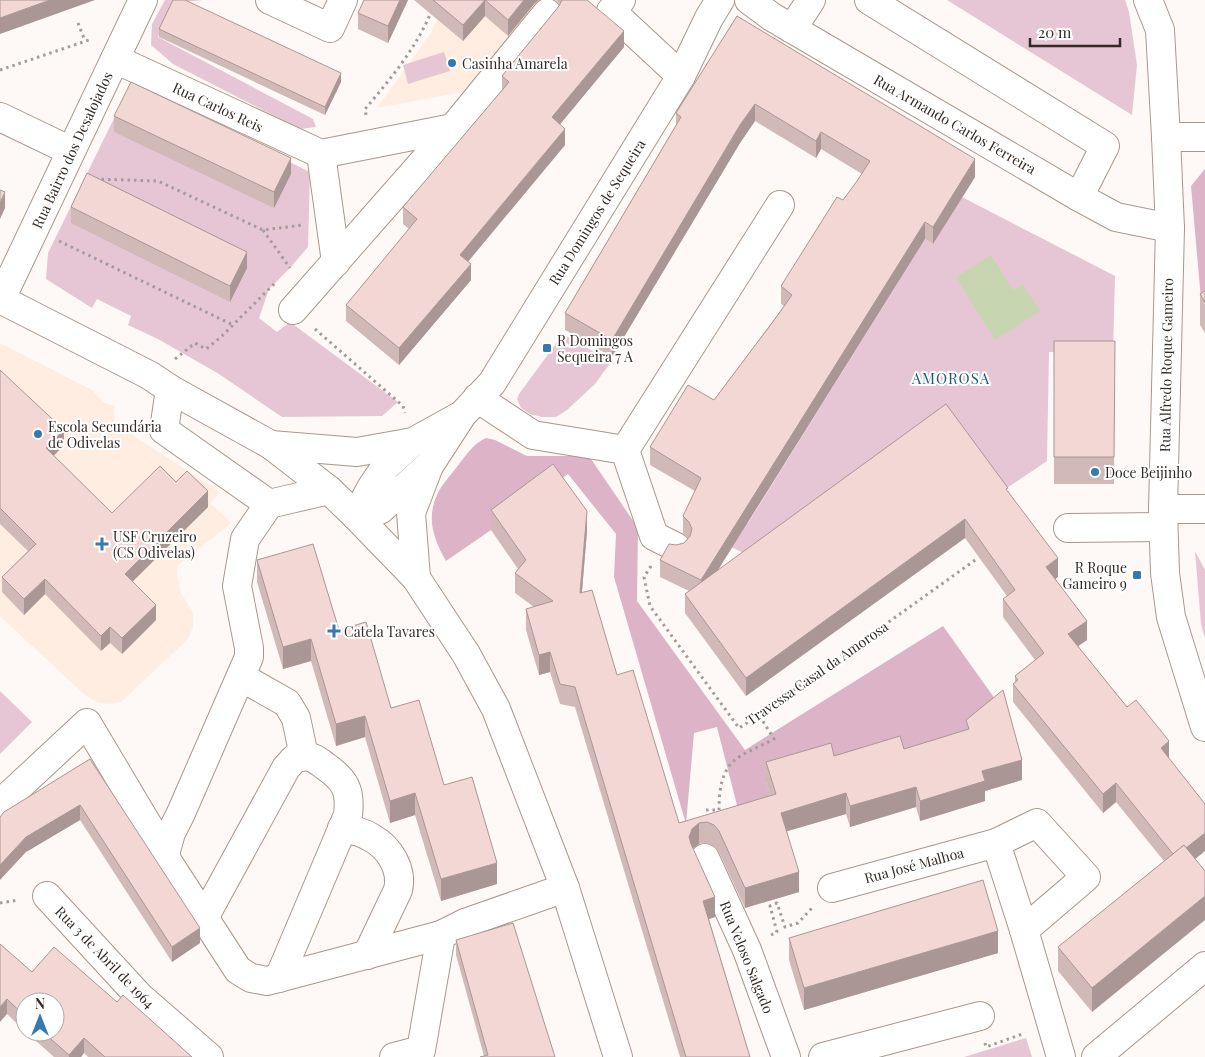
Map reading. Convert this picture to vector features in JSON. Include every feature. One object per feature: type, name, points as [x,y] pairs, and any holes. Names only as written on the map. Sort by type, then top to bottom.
[{"type":"street","name":"Rua Bairro dos Desalojados","points":[[0,299],[143,0]]},
{"type":"street","points":[[270,0],[330,28],[343,0]]},
{"type":"street","points":[[621,0],[610,11],[681,76]]},
{"type":"street","name":"Rua Domingos de Sequeira","points":[[469,407],[492,383],[681,76],[709,18],[720,0]]},
{"type":"street","name":"Rua Armando Carlos Ferreira","points":[[749,0],[792,28],[1080,198],[1116,217],[1170,228]]},
{"type":"street","points":[[792,28],[811,0]]},
{"type":"street","points":[[869,0],[1105,146],[1080,198]]},
{"type":"street","name":"Rua Alfredo Roque Gameiro","points":[[1148,0],[1160,30],[1170,228],[1163,518],[1165,573],[1171,617],[1205,727]]},
{"type":"street","points":[[293,310],[453,128],[547,13]]},
{"type":"street","name":"Rua Carlos Reis","points":[[120,49],[322,154]]},
{"type":"street","points":[[0,117],[71,151]]},
{"type":"street","points":[[336,262],[322,154],[453,128]]},
{"type":"street","points":[[1166,137],[1205,137]]},
{"type":"street","points":[[625,450],[780,205]]},
{"type":"street","points":[[0,299],[150,376],[271,445],[328,490],[416,578],[466,654],[496,709],[565,888],[618,1057]]},
{"type":"street","points":[[170,389],[164,430],[269,504]]},
{"type":"street","points":[[356,516],[371,488],[386,466],[413,442],[469,407]]},
{"type":"street","points":[[469,407],[533,435],[625,450]]},
{"type":"street","points":[[416,578],[411,513],[429,466],[469,407]]},
{"type":"street","points":[[271,445],[357,452],[413,442]]},
{"type":"street","points":[[625,450],[654,536],[671,545]]},
{"type":"street","points":[[356,516],[380,510],[429,466]]},
{"type":"street","points":[[165,854],[170,832],[182,813],[249,657],[237,586],[245,539],[269,504],[328,490]]},
{"type":"street","points":[[1068,528],[1163,518],[1205,508]]},
{"type":"street","points":[[241,676],[287,703],[296,718],[304,756]]},
{"type":"street","points":[[0,804],[87,723],[168,862],[238,970],[251,978],[267,981],[441,935],[465,923],[565,888]]},
{"type":"street","points":[[204,918],[286,768],[294,759],[304,756],[313,757],[335,773],[344,783],[350,802],[348,815],[279,978]]},
{"type":"street","name":"Rua José Malhoa","points":[[832,888],[996,843],[1037,822],[1086,877],[1024,930]]},
{"type":"street","points":[[342,828],[356,830],[376,840],[392,856],[399,874],[400,883],[398,890],[367,955]]},
{"type":"street","points":[[996,843],[1024,930],[1061,1057]]},
{"type":"street","name":"Rua Veloso Salgado","points":[[705,858],[748,950],[786,1057]]},
{"type":"street","name":"Rua 3 de Abril de 1964","points":[[47,896],[139,996],[209,1057]]},
{"type":"street","points":[[394,1057],[421,1050],[441,935]]},
{"type":"street","points":[[1096,1057],[1205,966]]},
{"type":"street","points":[[823,1057],[980,1016]]},
{"type":"path","points":[[373,144],[365,109],[408,54],[427,23],[433,8]]},
{"type":"path","points":[[78,23],[85,41]]},
{"type":"path","points":[[0,70],[109,32],[120,49]]},
{"type":"path","points":[[59,177],[158,181],[263,230],[290,268]]},
{"type":"path","points":[[263,230],[330,221]]},
{"type":"path","points":[[34,229],[233,325]]},
{"type":"path","points":[[179,356],[195,343],[206,349],[221,337],[276,282]]},
{"type":"path","points":[[336,349],[403,406],[413,442]]},
{"type":"path","name":"Travessa Casal da Amorosa","points":[[671,545],[644,577],[650,606],[738,728],[759,715],[978,558]]},
{"type":"path","points":[[706,810],[719,810],[719,797],[724,777],[734,760],[774,739],[759,715]]},
{"type":"path","points":[[777,932],[770,906],[777,903],[784,927],[793,924]]},
{"type":"path","points":[[986,1047],[1025,1033]]},
{"type":"shaded area","points":[[165,0],[204,0],[174,3],[158,37],[313,119],[316,127],[300,129],[173,64],[151,45],[152,24]]},
{"type":"shaded area","name":"Casinha Amarela","points":[[447,0],[550,0],[469,91],[377,108],[430,34]]},
{"type":"shaded area","points":[[947,0],[1125,0],[1129,12],[1137,65],[1132,115]]},
{"type":"shaded area","points":[[444,52],[450,71],[408,84],[403,65]]},
{"type":"shaded area","points":[[140,89],[310,172],[308,247],[269,289],[259,318],[277,332],[290,322],[398,402],[382,416],[282,417],[219,374],[158,339],[128,325],[131,316],[97,299],[92,308],[46,279],[48,253],[124,98]]},
{"type":"shaded area","points":[[1205,169],[1205,309],[1202,311],[1191,186]]},
{"type":"shaded area","points":[[962,197],[1115,276],[1113,354],[1049,352],[1047,461],[998,494],[757,560],[687,525],[748,523],[925,239],[933,244]]},
{"type":"shaded area","points":[[991,255],[1013,290],[1023,285],[1040,311],[995,340],[956,277]]},
{"type":"shaded area","points":[[563,334],[611,362],[595,384],[567,410],[556,417],[542,417],[530,414],[521,408],[517,399],[519,394]]},
{"type":"shaded area","name":"USF Cruzeiro (CS Odivelas)","points":[[0,343],[92,390],[103,402],[114,406],[114,423],[220,492],[210,503],[231,523],[178,565],[177,574],[181,593],[193,613],[193,627],[188,639],[121,702],[109,704],[96,702],[85,695],[0,616]]},
{"type":"shaded area","points":[[486,438],[495,440],[527,456],[589,456],[638,528],[637,601],[745,750],[943,626],[1003,710],[966,740],[766,782],[776,814],[742,825],[717,727],[694,733],[686,824],[614,577],[616,534],[568,474],[446,561],[433,529],[432,512],[434,504],[444,483],[468,453]]},
{"type":"shaded area","points":[[1195,551],[1205,570],[1205,638],[1201,624]]},
{"type":"shaded area","points":[[0,691],[32,722],[0,754]]},
{"type":"shaded area","points":[[1026,1038],[1032,1057],[964,1057]]},
{"type":"building","points":[[0,0],[50,0],[0,18]]},
{"type":"building","points":[[173,0],[185,0],[341,73],[325,107],[159,29]]},
{"type":"building","points":[[364,0],[400,0],[388,26],[358,13]]},
{"type":"building","points":[[433,0],[485,0],[463,25]]},
{"type":"building","points":[[485,0],[524,0],[508,20]]},
{"type":"building","points":[[562,0],[587,0],[624,31],[552,117],[565,129],[460,255],[471,264],[399,348],[346,305],[417,219],[403,207],[509,82],[502,76]]},
{"type":"building","points":[[737,16],[975,159],[933,227],[925,222],[701,580],[660,560],[669,544],[684,543],[690,536],[692,529],[689,522],[683,516],[701,478],[650,447],[688,385],[714,400],[792,295],[781,286],[837,197],[843,200],[870,161],[821,132],[816,141],[755,104],[740,125],[612,340],[565,313],[681,117],[676,113]]},
{"type":"building","points":[[131,82],[291,158],[274,192],[114,116]]},
{"type":"building","points":[[87,173],[247,252],[230,286],[71,207]]},
{"type":"building","points":[[0,190],[5,192],[0,203]]},
{"type":"building","points":[[1205,291],[1205,302],[1200,294]]},
{"type":"building","points":[[1054,341],[1115,341],[1114,457],[1054,457]]},
{"type":"building","points":[[0,370],[64,430],[46,448],[112,513],[160,466],[176,482],[187,471],[208,491],[125,574],[156,605],[122,638],[110,627],[101,636],[45,579],[24,599],[2,577],[36,544],[0,508]]},
{"type":"building","points":[[946,404],[1058,558],[1046,567],[1087,621],[1068,634],[1127,707],[1136,700],[1169,741],[1161,748],[1205,804],[1205,833],[1186,848],[1184,845],[1173,854],[1116,783],[1103,794],[1013,684],[1018,680],[1015,676],[1044,653],[1003,599],[1015,590],[965,519],[746,678],[685,594]]},
{"type":"building","points":[[553,464],[587,511],[580,593],[592,590],[617,675],[633,670],[679,823],[776,794],[766,762],[831,743],[834,756],[900,736],[904,749],[969,729],[966,720],[1003,690],[1022,760],[982,771],[985,781],[920,801],[916,787],[850,806],[846,793],[781,813],[799,872],[745,888],[719,831],[714,825],[707,822],[699,823],[692,829],[689,837],[691,844],[715,897],[703,901],[750,1057],[686,1057],[575,687],[560,684],[550,652],[539,655],[526,609],[553,601],[515,573],[526,560],[491,510]]},
{"type":"building","points":[[313,544],[339,630],[366,622],[391,708],[419,700],[444,785],[472,777],[497,863],[441,879],[415,793],[390,801],[365,716],[336,724],[311,639],[283,647],[257,560]]},
{"type":"building","points":[[90,759],[200,928],[172,947],[80,805],[26,837],[0,865],[0,817],[4,812]]},
{"type":"building","points":[[1184,845],[1205,871],[1205,896],[1092,988],[1058,947]]},
{"type":"building","points":[[983,880],[998,931],[804,988],[789,938]]},
{"type":"building","points":[[513,923],[555,1057],[480,1057],[488,1055],[456,940]]},
{"type":"building","points":[[0,944],[32,972],[54,947],[117,1002],[123,995],[192,1057],[105,1057],[84,1038],[69,1055],[54,1042],[65,1042],[65,992],[15,992],[15,1007],[7,999],[0,1007]]},
{"type":"place","name":"Casinha Amarela","points":[[452,63]]},
{"type":"place","name":"R Domingos Sequeira 7 A","points":[[547,348]]},
{"type":"place","name":"Escola Secundária de Odivelas","points":[[38,434]]},
{"type":"place","name":"Doce Beijinho","points":[[1095,472]]},
{"type":"place","name":"USF Cruzeiro (CS Odivelas)","points":[[102,544]]},
{"type":"place","name":"R Roque Gameiro 9","points":[[1137,575]]},
{"type":"place","name":"Catela Tavares","points":[[334,631]]},
{"type":"district","name":"AMOROSA","points":[[951,378]]}]
